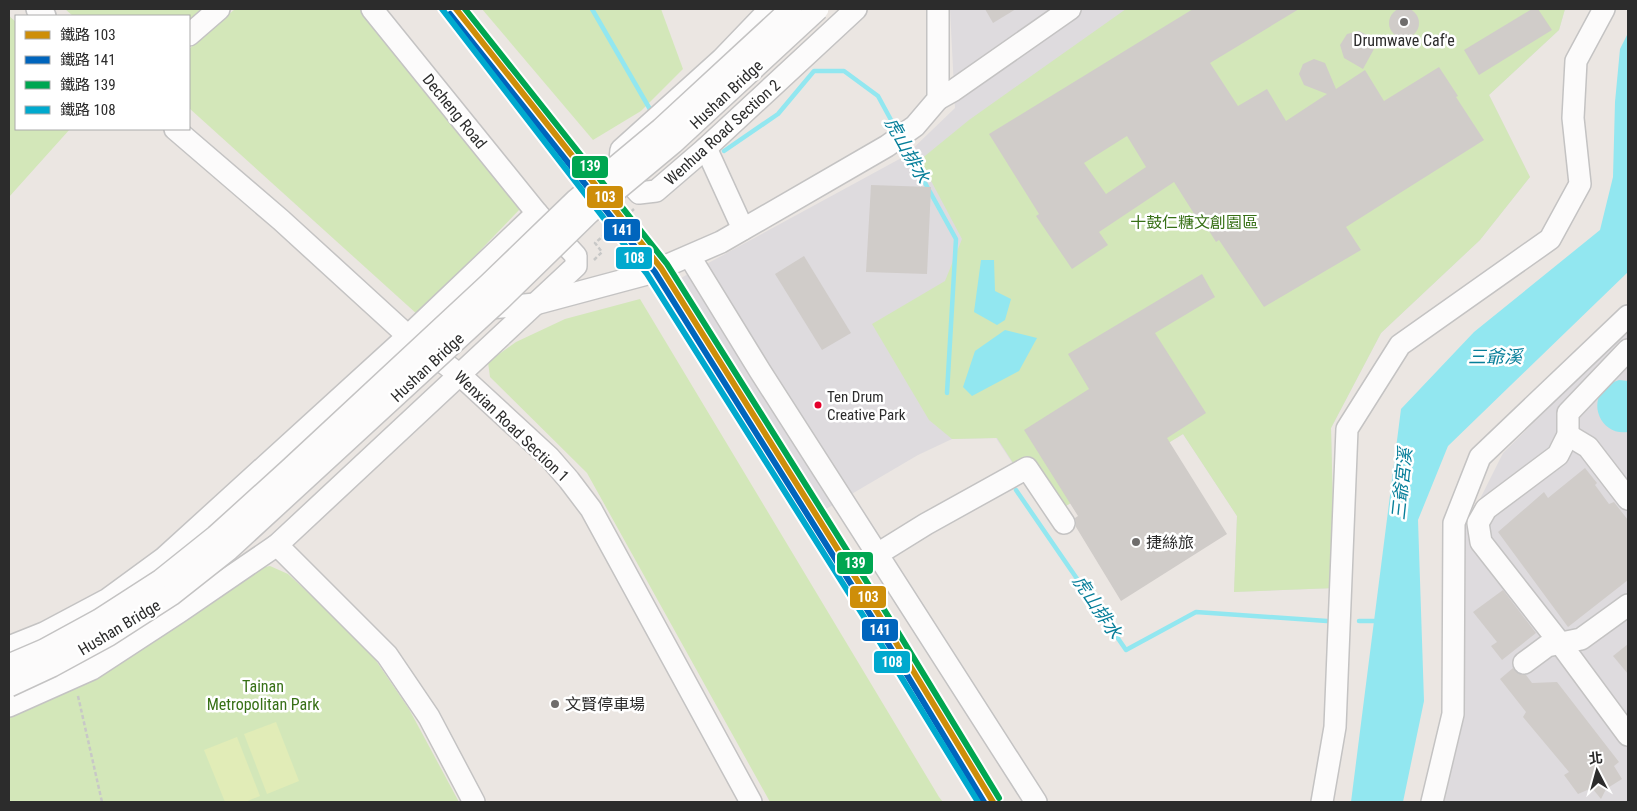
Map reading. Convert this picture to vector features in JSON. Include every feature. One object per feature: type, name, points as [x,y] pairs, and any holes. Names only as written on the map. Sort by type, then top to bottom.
[{"type":"street","points":[[190,34],[218,9]]},
{"type":"street","name":"Decheng Road","points":[[372,9],[537,213]]},
{"type":"street","name":"Wenhua Road Section 2","points":[[770,9],[722,59],[621,150],[619,170],[639,193],[656,191],[706,148],[856,9]]},
{"type":"street","name":"Hushan Bridge","points":[[9,665],[44,650],[99,620],[160,580],[216,536],[475,297],[576,200],[661,129],[791,9]]},
{"type":"street","name":"Hushan Bridge","points":[[9,686],[52,666],[109,635],[172,595],[228,550],[481,317],[588,213],[673,143],[818,9]]},
{"type":"street","points":[[938,9],[938,99]]},
{"type":"street","points":[[430,314],[535,304],[647,274],[690,257],[743,229],[887,146],[914,126],[938,99],[954,90],[1070,9]]},
{"type":"street","points":[[1322,802],[1335,727],[1347,429],[1400,345],[1550,239],[1580,184],[1573,118],[1576,61],[1604,9]]},
{"type":"street","name":"Wenxian Road Section 1","points":[[177,130],[281,220],[408,336],[460,375],[570,480],[591,509],[751,802]]},
{"type":"street","points":[[706,148],[743,229]]},
{"type":"street","points":[[9,647],[44,633],[108,599],[164,558],[408,336],[537,213],[576,256],[576,266],[276,544],[179,612],[92,669],[9,706]]},
{"type":"street","points":[[690,257],[876,555],[1036,802]]},
{"type":"street","points":[[1432,802],[1453,714],[1454,523],[1480,457],[1628,316]]},
{"type":"street","points":[[1628,350],[1568,413],[1568,435],[1558,455],[1486,509],[1478,523],[1481,542],[1560,643],[1628,735]]},
{"type":"street","points":[[1568,435],[1588,448],[1628,498]]},
{"type":"street","points":[[876,555],[926,524],[1026,468],[1064,523]]},
{"type":"street","points":[[276,544],[388,655],[429,717],[474,802]]},
{"type":"street","points":[[1524,663],[1547,646],[1581,640],[1628,605]]},
{"type":"path","points":[[602,252],[594,243],[636,208]]},
{"type":"path","points":[[78,696],[102,802]]},
{"type":"shaded area","name":"十鼓仁糖文創園區","points":[[950,9],[1565,9],[1559,30],[1489,95],[1530,177],[1480,240],[1381,333],[1331,428],[1335,588],[1234,592],[1237,516],[1183,434],[1048,517],[996,438],[952,439],[918,455],[821,512],[679,279],[905,156],[955,108]]},
{"type":"shaded area","points":[[1628,330],[1628,802],[1444,802],[1462,712],[1464,531],[1503,453]]},
{"type":"green space","points":[[65,9],[208,9],[190,25],[190,15],[72,15]]},
{"type":"green space","points":[[235,9],[361,9],[520,209],[418,315],[190,109],[190,48]]},
{"type":"green space","points":[[482,9],[661,9],[683,69],[641,111],[593,140]]},
{"type":"green space","name":"十鼓仁糖文創園區","points":[[1126,9],[1565,9],[1559,30],[1489,95],[1530,177],[1480,240],[1381,333],[1331,428],[1335,588],[1234,592],[1237,516],[1183,434],[1048,517],[997,438],[952,439],[929,420],[872,324],[945,281],[962,239],[920,160],[969,120]]},
{"type":"green space","points":[[9,16],[15,21],[15,130],[69,130],[9,197]]},
{"type":"green space","points":[[640,299],[943,802],[770,802],[587,473],[490,377],[488,362],[516,342],[565,319]]},
{"type":"green space","name":"Tainan Metropolitan Park","points":[[270,566],[288,574],[366,646],[409,709],[459,802],[9,802],[9,713],[246,571]]},
{"type":"green space","points":[[276,722],[299,781],[267,794],[244,734]]},
{"type":"green space","points":[[237,737],[260,796],[245,802],[225,802],[204,750]]},
{"type":"water","name":"三爺溪","points":[[1628,33],[1628,272],[1448,446],[1418,520],[1424,701],[1403,802],[1351,802],[1401,409],[1474,332],[1600,230],[1613,177],[1615,102],[1620,49]]},
{"type":"water","points":[[981,260],[994,260],[995,291],[1011,299],[1005,320],[997,325],[974,312]]},
{"type":"water","points":[[1005,330],[1037,338],[1019,371],[972,396],[963,387],[975,351]]},
{"type":"water","points":[[1619,380],[1628,381],[1628,432],[1619,432],[1605,425],[1598,411],[1597,403],[1605,387]]},
{"type":"building","name":"Drumwave Caf'e","points":[[1404,8],[1410,9],[1418,17],[1418,29],[1410,37],[1404,38],[1398,37],[1390,29],[1389,23],[1390,17],[1398,9]]},
{"type":"building","points":[[985,9],[1016,9],[993,23]]},
{"type":"building","points":[[1193,9],[1299,9],[1210,63],[1238,106],[1267,89],[1286,121],[1327,94],[1304,85],[1299,74],[1303,64],[1314,59],[1325,63],[1336,89],[1365,70],[1384,101],[1439,67],[1484,140],[1346,227],[1361,250],[1264,307],[1219,240],[1216,242],[1201,218],[1198,220],[1174,182],[1099,232],[1108,245],[1072,269],[1036,216],[1039,214],[989,134]],"holes":[[[1127,136],[1146,167],[1106,194],[1084,163]]]},
{"type":"building","points":[[1532,9],[1538,9],[1552,30],[1479,75],[1464,50]]},
{"type":"building","points":[[1359,31],[1371,37],[1374,49],[1363,69],[1344,58],[1340,45],[1347,34]]},
{"type":"building","points":[[871,185],[931,187],[927,274],[866,272]]},
{"type":"building","points":[[804,256],[851,333],[822,350],[775,274]]},
{"type":"building","points":[[1202,274],[1215,297],[1155,333],[1206,413],[1167,438],[1227,534],[1121,601],[1076,527],[1075,518],[1078,516],[1024,430],[1089,389],[1068,354]]},
{"type":"building","points":[[1585,468],[1597,483],[1595,485],[1609,504],[1614,502],[1628,520],[1628,580],[1568,627],[1498,532],[1544,492],[1548,498]]},
{"type":"building","points":[[1503,590],[1536,633],[1502,660],[1491,646],[1497,642],[1473,612]]},
{"type":"building","points":[[1628,644],[1628,674],[1613,656]]},
{"type":"building","points":[[1513,668],[1519,674],[1526,675],[1532,683],[1557,682],[1619,762],[1614,766],[1622,779],[1606,789],[1601,799],[1592,788],[1578,794],[1564,775],[1569,772],[1523,717],[1526,712],[1500,679]]},
{"type":"waterway","name":"虎山排水","points":[[592,9],[651,111]]},
{"type":"waterway","name":"虎山排水","points":[[724,151],[778,114],[814,71],[844,71],[878,96],[897,131]]},
{"type":"waterway","name":"虎山排水","points":[[903,143],[956,239],[947,393]]},
{"type":"waterway","name":"虎山排水","points":[[1016,490],[1126,650],[1196,612],[1327,621]]},
{"type":"waterway","name":"虎山排水","points":[[1359,621],[1377,621]]},
{"type":"rail line","name":"108","points":[[442,9],[647,274],[871,628],[978,802]]},
{"type":"rail line","name":"103","points":[[456,9],[661,268],[884,623],[993,802]]},
{"type":"rail line","name":"139","points":[[465,9],[667,264],[890,619],[999,798]]},
{"type":"rail line","name":"141","points":[[450,14],[655,272],[878,627],[984,802]]},
{"type":"place","name":"Drumwave Caf'e","points":[[1404,22]]},
{"type":"place","name":"Ten Drum Creative Park","points":[[818,405]]},
{"type":"place","name":"捷絲旅","points":[[1136,542]]},
{"type":"place","name":"文賢停車場","points":[[555,704]]},
{"type":"water label","name":"三爺宮溪","points":[[1402,484]]}]
